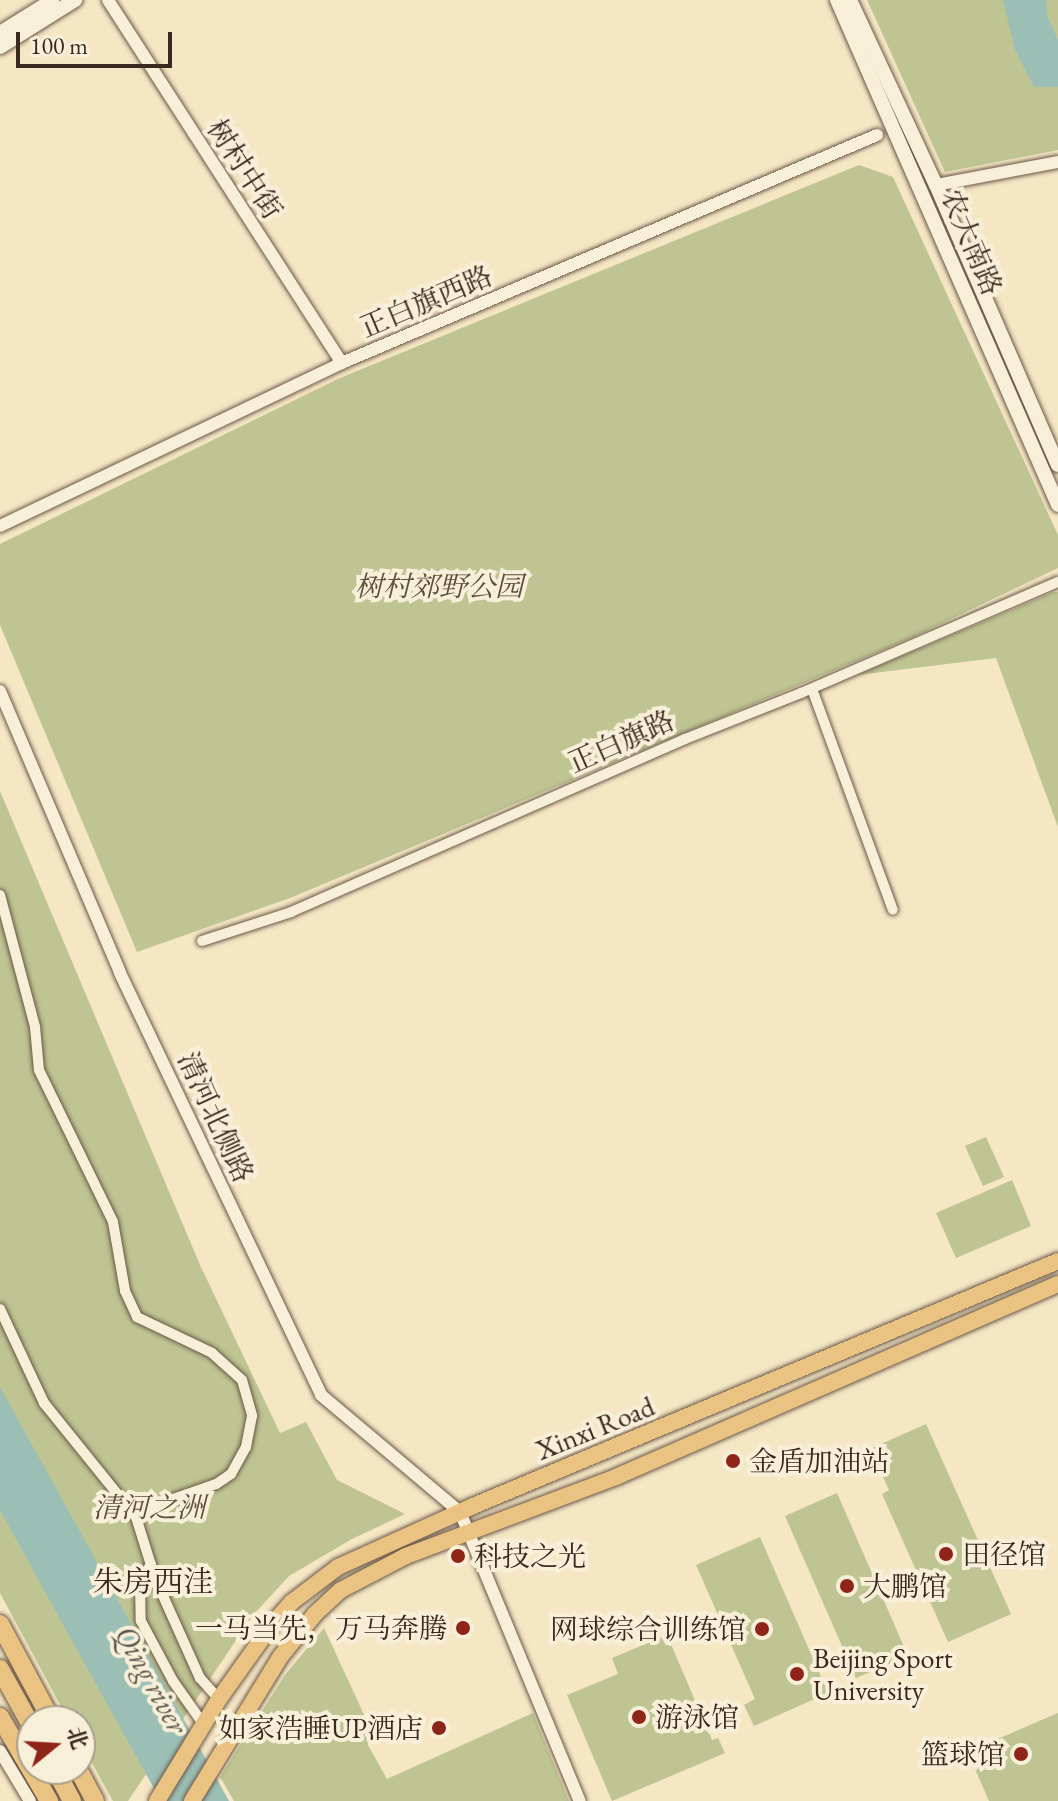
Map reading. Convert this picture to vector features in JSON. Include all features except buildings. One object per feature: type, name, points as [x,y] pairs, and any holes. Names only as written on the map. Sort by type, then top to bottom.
[{"type":"highway","points":[[0,1624],[43,1705]]},
{"type":"highway","points":[[0,1669],[20,1705]]},
{"type":"highway","points":[[0,1717],[49,1801]]},
{"type":"main road","name":"农大南路","points":[[837,0],[1058,505]]},
{"type":"main road","name":"农大南路","points":[[850,0],[936,185],[1058,465]]},
{"type":"main road","points":[[0,33],[65,1]]},
{"type":"main road","points":[[0,47],[65,1]]},
{"type":"main road","name":"Xinxi Road","points":[[157,1801],[219,1699],[274,1622],[313,1584],[365,1553],[1058,1261]]},
{"type":"main road","name":"Xinxi Road","points":[[192,1801],[281,1656],[315,1614],[341,1590],[406,1556],[616,1477],[1058,1284]]},
{"type":"street","name":"树村中街","points":[[108,0],[342,363]]},
{"type":"street","name":"正白旗西路","points":[[0,526],[342,363],[877,135]]},
{"type":"street","points":[[936,185],[1058,162]]},
{"type":"street","name":"正白旗路","points":[[202,941],[291,912],[685,739],[812,689],[1058,582]]},
{"type":"street","points":[[812,689],[893,910]]},
{"type":"street","name":"清河北侧路","points":[[0,691],[120,973],[321,1395],[460,1512]]},
{"type":"street","points":[[0,895],[35,1027],[39,1070],[113,1222],[125,1291],[137,1317],[212,1353],[242,1380],[252,1416],[246,1447],[231,1474],[216,1484],[173,1499],[136,1517]]},
{"type":"street","points":[[0,1309],[44,1403],[136,1517],[151,1564],[200,1678],[219,1699]]},
{"type":"street","points":[[460,1512],[580,1801]]},
{"type":"street","points":[[151,1564],[140,1582],[141,1621],[173,1681],[206,1721]]},
{"type":"street","points":[[0,1751],[30,1801]]},
{"type":"green space","points":[[867,0],[1058,0],[1058,150],[945,172]]},
{"type":"green space","name":"树村郊野公园","points":[[859,165],[893,177],[1058,535],[1058,568],[911,638],[290,898],[137,952],[0,625],[0,544],[340,378]]},
{"type":"green space","points":[[1058,592],[1058,827],[996,658],[857,675]]},
{"type":"green space","name":"清河之洲","points":[[0,791],[200,1265],[280,1433],[306,1422],[337,1480],[405,1514],[352,1539],[289,1576],[253,1615],[128,1801],[113,1801],[96,1770],[96,1705],[60,1705],[0,1593]]},
{"type":"green space","points":[[986,1137],[1004,1177],[983,1186],[965,1146]]},
{"type":"green space","points":[[1012,1180],[1031,1226],[956,1258],[936,1213]]},
{"type":"green space","name":"田径馆","points":[[926,1424],[1011,1614],[948,1642],[882,1494],[889,1490],[870,1449]]},
{"type":"green space","name":"大鹏馆","points":[[837,1493],[908,1656],[856,1678],[785,1516]]},
{"type":"green space","name":"网球综合训练馆","points":[[760,1537],[828,1693],[754,1726],[744,1705],[755,1699],[696,1565]]},
{"type":"green space","points":[[324,1628],[366,1719],[368,1745],[387,1779],[533,1713],[569,1801],[234,1801],[220,1777],[285,1675]]},
{"type":"green space","name":"游泳馆","points":[[667,1635],[712,1740],[718,1738],[725,1753],[612,1801],[567,1695],[618,1674],[612,1658]]},
{"type":"green space","name":"篮球馆","points":[[1058,1713],[1058,1801],[989,1801],[975,1769],[988,1762],[981,1746]]},
{"type":"water","points":[[1003,0],[1046,0],[1048,18],[1058,40],[1058,87],[1034,87],[1015,50]]},
{"type":"water","name":"Qing river","points":[[0,1387],[229,1801],[161,1801],[66,1630],[0,1510]]},
{"type":"place","name":"金盾加油站","points":[[733,1461]]},
{"type":"place","name":"田径馆","points":[[946,1554]]},
{"type":"place","name":"科技之光","points":[[458,1556]]},
{"type":"place","name":"大鹏馆","points":[[847,1586]]},
{"type":"place","name":"一马当先，万马奔腾","points":[[463,1628]]},
{"type":"place","name":"网球综合训练馆","points":[[762,1629]]},
{"type":"place","name":"Beijing Sport University","points":[[797,1674]]},
{"type":"place","name":"游泳馆","points":[[639,1717]]},
{"type":"place","name":"如家浩睡UP酒店","points":[[439,1728]]},
{"type":"place","name":"篮球馆","points":[[1021,1754]]},
{"type":"district","name":"朱房西洼","points":[[153,1582]]}]
